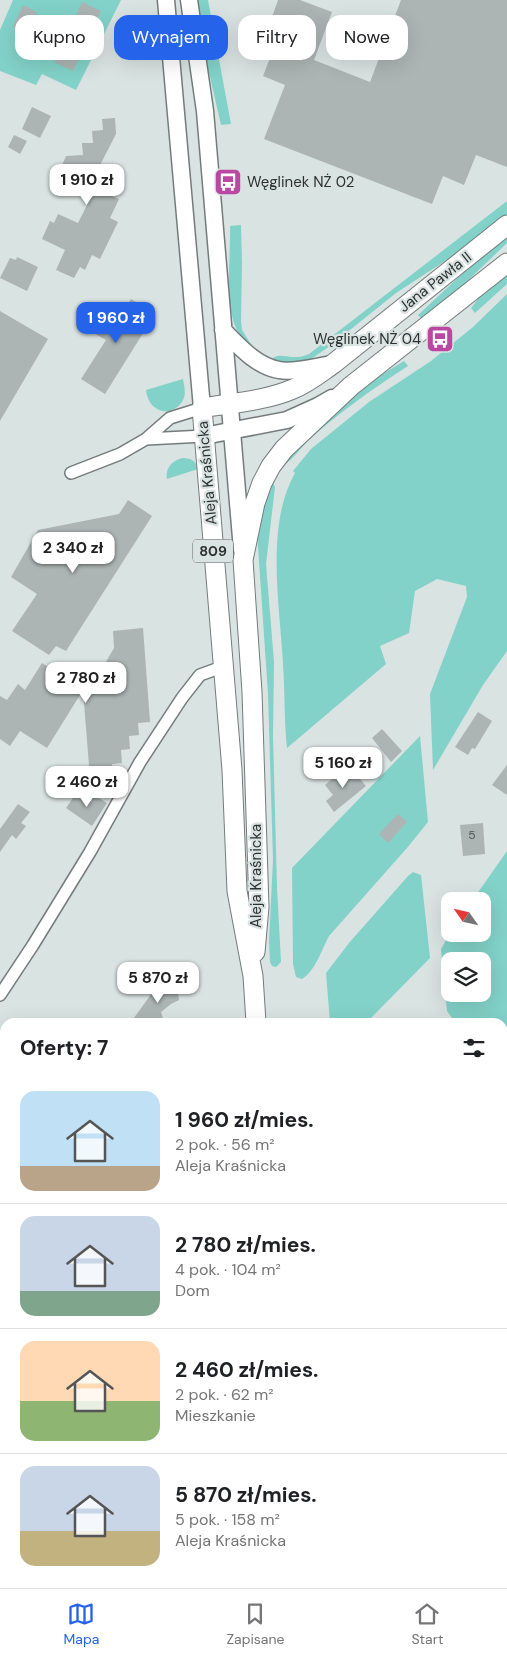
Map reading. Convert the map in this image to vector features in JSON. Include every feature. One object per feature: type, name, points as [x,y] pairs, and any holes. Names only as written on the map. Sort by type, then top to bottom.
[{"type":"main road","name":"Aleja Kraśnicka","points":[[166,0],[232,770],[237,891],[253,976],[256,1018]]},
{"type":"main road","name":"Aleja Kraśnicka","points":[[189,0],[205,111],[243,560],[252,692],[259,907],[253,976]]},
{"type":"main road","name":"Jana Pawła II","points":[[202,408],[264,398],[306,383],[333,364],[507,225]]},
{"type":"main road","name":"Jana Pawła II","points":[[204,436],[287,420],[318,406],[351,386],[507,263]]},
{"type":"main road","points":[[223,330],[255,360],[272,368],[288,371],[333,364]]},
{"type":"main road","points":[[243,560],[255,503],[262,483],[271,466],[284,449],[351,386]]},
{"type":"street","points":[[71,473],[120,454],[146,439],[170,418],[202,408]]},
{"type":"street","points":[[146,439],[204,436]]},
{"type":"street","points":[[0,995],[90,852],[140,762],[182,698],[200,676],[222,667]]},
{"type":"shaded area","points":[[13,0],[121,0],[104,34],[104,15],[15,15],[15,60],[91,60],[76,90],[42,74],[36,85],[0,71],[0,30]]},
{"type":"shaded area","points":[[197,0],[208,0],[211,15],[199,15]]},
{"type":"shaded area","points":[[207,60],[219,60],[231,124],[221,125]]},
{"type":"shaded area","points":[[507,201],[507,215],[465,248],[396,293],[330,346],[308,361],[292,365],[270,362],[279,356],[299,357],[309,354]]},
{"type":"shaded area","points":[[241,225],[241,321],[242,330],[254,349],[241,337],[231,312],[229,283],[230,226]]},
{"type":"shaded area","points":[[507,236],[507,243],[456,292],[422,319],[418,315],[476,261]]},
{"type":"shaded area","points":[[507,273],[507,284],[475,313],[471,308],[481,295]]},
{"type":"shaded area","points":[[507,294],[507,651],[483,685],[433,770],[430,694],[467,597],[466,586],[437,579],[415,591],[409,633],[380,646],[386,664],[287,748],[277,541],[280,517],[286,494],[295,473],[293,471],[311,449],[369,402],[431,361],[473,327]]},
{"type":"shaded area","points":[[404,361],[408,366],[334,418],[308,441],[291,460],[283,465],[293,446],[373,380]]},
{"type":"shaded area","points":[[183,379],[185,391],[180,405],[168,411],[162,411],[151,404],[146,390]]},
{"type":"shaded area","points":[[182,458],[192,460],[196,463],[198,469],[167,479],[167,472],[170,466]]},
{"type":"shaded area","points":[[272,481],[275,487],[266,564],[274,662],[273,736],[281,962],[276,967],[272,966],[270,962],[269,941],[273,860],[268,694],[257,532],[258,521]]},
{"type":"shaded area","points":[[420,736],[428,822],[329,936],[311,971],[302,979],[296,977],[293,964],[292,868]]},
{"type":"shaded area","points":[[507,851],[507,1018],[452,1018],[447,1011],[446,1002],[491,1002],[491,952],[441,952],[445,942],[491,942],[491,892],[478,892]]},
{"type":"shaded area","points":[[413,872],[421,875],[430,958],[371,1018],[330,1018],[326,973],[349,943]]},
{"type":"building","points":[[278,0],[300,0],[332,12],[331,15],[326,15],[326,28],[316,55],[316,15],[273,15]]},
{"type":"building","points":[[401,0],[507,0],[507,167],[476,155],[464,185],[443,176],[432,204],[264,139],[285,85],[263,76],[269,60],[314,60],[370,82],[378,60],[408,60],[408,15],[395,15]]},
{"type":"building","points":[[82,2],[101,11],[99,15],[76,15]]},
{"type":"building","points":[[23,5],[37,12],[36,15],[18,15]]},
{"type":"building","points":[[55,60],[78,60],[73,71],[54,62]]},
{"type":"building","points":[[32,107],[51,116],[40,138],[22,129]]},
{"type":"building","points":[[115,118],[116,134],[96,173],[118,184],[112,196],[119,199],[110,218],[118,222],[100,259],[92,255],[85,270],[80,267],[74,278],[56,270],[65,250],[42,239],[50,221],[54,223],[58,214],[78,223],[99,181],[64,183],[63,163],[66,156],[83,155],[82,143],[93,143],[92,131],[103,130],[102,119]]},
{"type":"building","points":[[14,135],[27,141],[20,154],[8,147]]},
{"type":"building","points":[[17,257],[38,267],[27,291],[0,278],[10,258],[16,260]]},
{"type":"building","points":[[131,299],[155,314],[105,394],[81,379],[106,340],[85,328],[92,316],[113,328]]},
{"type":"building","points":[[0,311],[48,339],[0,421]]},
{"type":"building","points":[[128,500],[152,516],[66,651],[56,646],[49,655],[12,631],[37,594],[11,577],[38,530],[119,514]]},
{"type":"building","points":[[143,628],[150,722],[138,723],[139,735],[129,736],[130,749],[121,750],[122,763],[112,764],[113,776],[90,778],[83,690],[47,748],[20,731],[10,746],[0,739],[0,696],[7,700],[18,684],[25,690],[42,663],[72,683],[81,667],[81,663],[99,674],[114,648],[113,631]]},
{"type":"building","points":[[478,712],[492,721],[475,749],[472,748],[468,755],[455,747]]},
{"type":"building","points":[[382,729],[402,751],[391,762],[372,738]]},
{"type":"building","points":[[507,765],[507,795],[492,785]]},
{"type":"building","points":[[343,770],[348,777],[354,772],[366,786],[334,812],[326,801],[333,795],[325,785]]},
{"type":"building","points":[[77,792],[92,802],[91,793],[107,803],[92,826],[66,808]]},
{"type":"building","points":[[18,804],[30,812],[21,823],[26,826],[16,839],[12,835],[0,852],[0,829]]},
{"type":"building","points":[[398,814],[407,822],[388,843],[379,834]]},
{"type":"building","points":[[483,823],[485,854],[463,856],[460,825]]},
{"type":"building","points":[[176,980],[179,1000],[161,1012],[163,1018],[134,1018],[152,993]]},
{"type":"place","name":"Węglinek NŻ 02","points":[[228,182]]},
{"type":"place","name":"Węglinek NŻ 04","points":[[440,339]]}]
